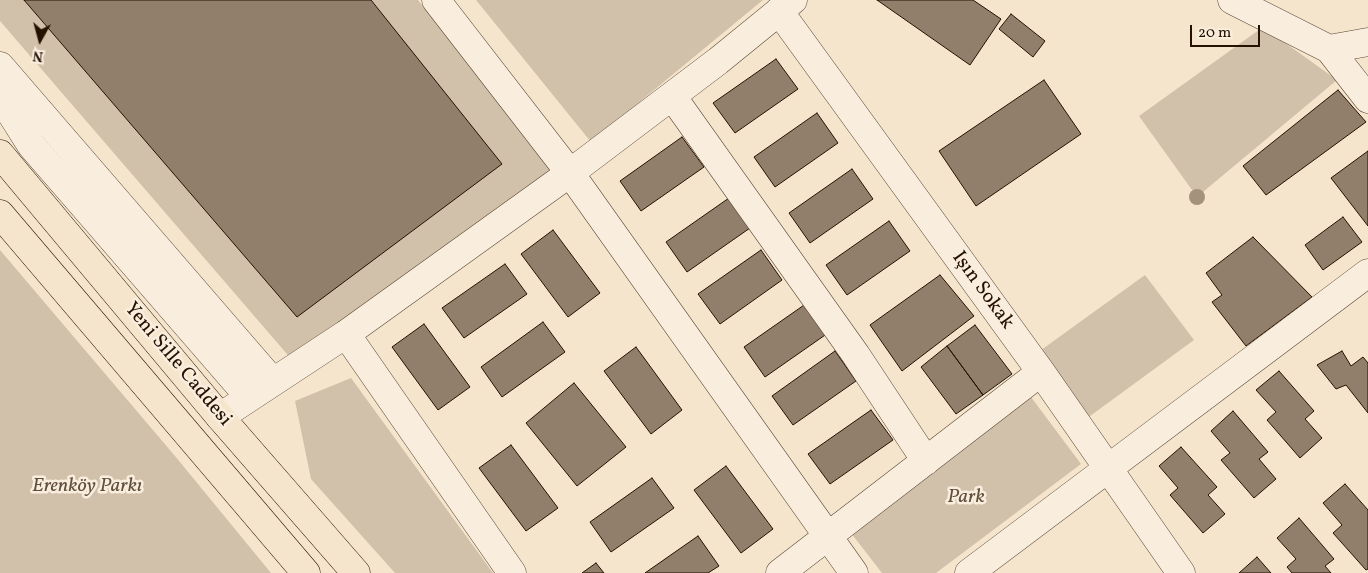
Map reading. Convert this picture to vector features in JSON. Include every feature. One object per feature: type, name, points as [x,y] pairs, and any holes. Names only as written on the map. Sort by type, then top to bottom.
[{"type":"main road","name":"Yeni Sille Caddesi","points":[[0,154],[220,417],[356,573]]},
{"type":"main road","name":"Yeni Sille Caddesi","points":[[0,214],[306,573]]},
{"type":"street","points":[[436,0],[570,173],[854,573]]},
{"type":"street","points":[[1232,0],[1329,49],[1368,99]]},
{"type":"street","points":[[220,417],[346,334],[570,173],[718,61],[786,5]]},
{"type":"street","name":"Işın Sokak","points":[[786,5],[1181,573]]},
{"type":"street","points":[[1329,49],[1368,42]]},
{"type":"street","points":[[0,66],[273,382]]},
{"type":"street","points":[[0,96],[31,146],[245,392]]},
{"type":"street","points":[[672,96],[856,355],[926,461]]},
{"type":"street","points":[[0,229],[299,573]]},
{"type":"street","points":[[969,573],[1368,273]]},
{"type":"street","points":[[346,334],[512,573]]},
{"type":"street","points":[[780,573],[1041,372]]},
{"type":"green space","points":[[0,0],[418,0],[555,170],[293,361],[0,21]]},
{"type":"green space","points":[[476,0],[763,0],[591,142]]},
{"type":"green space","points":[[1263,27],[1337,80],[1197,197],[1139,116]]},
{"type":"green space","name":"Erenköy Parkı","points":[[0,250],[175,456],[271,573],[0,573]]},
{"type":"green space","points":[[1145,275],[1194,340],[1086,419],[1037,353]]},
{"type":"green space","points":[[351,378],[493,573],[395,573],[311,479],[295,401]]},
{"type":"green space","name":"Park","points":[[1031,397],[1081,464],[936,573],[882,573],[851,533]]},
{"type":"building","points":[[24,0],[371,0],[502,164],[297,317]]},
{"type":"building","points":[[877,0],[973,0],[1001,19],[970,65]]},
{"type":"building","points":[[1011,14],[1045,41],[1033,57],[999,29]]},
{"type":"building","points":[[776,59],[798,89],[735,133],[713,103]]},
{"type":"building","points":[[1044,80],[1081,134],[976,206],[939,151]]},
{"type":"building","points":[[1338,90],[1366,122],[1266,195],[1243,166]]},
{"type":"building","points":[[817,113],[838,143],[775,187],[754,157]]},
{"type":"building","points":[[682,137],[704,167],[641,211],[620,181]]},
{"type":"building","points":[[1368,151],[1368,226],[1331,178]]},
{"type":"building","points":[[852,169],[873,199],[810,243],[789,213]]},
{"type":"building","points":[[729,198],[750,228],[687,272],[666,242]]},
{"type":"building","points":[[1343,217],[1362,242],[1323,270],[1305,245]]},
{"type":"building","points":[[889,221],[910,251],[847,295],[826,265]]},
{"type":"building","points":[[553,230],[600,293],[568,317],[521,254]]},
{"type":"building","points":[[1253,237],[1312,297],[1246,346],[1212,302],[1222,295],[1206,273]]},
{"type":"building","points":[[761,250],[782,280],[720,324],[698,294]]},
{"type":"building","points":[[505,264],[527,294],[464,338],[442,308]]},
{"type":"building","points":[[940,275],[974,316],[902,371],[870,325]]},
{"type":"building","points":[[807,303],[828,333],[765,377],[744,347]]},
{"type":"building","points":[[543,322],[565,352],[502,397],[481,367]]},
{"type":"building","points":[[424,324],[470,387],[438,410],[392,347]]},
{"type":"building","points":[[975,325],[1012,374],[983,395],[947,346]]},
{"type":"building","points":[[947,346],[983,395],[956,414],[921,367]]},
{"type":"building","points":[[636,347],[682,410],[651,434],[604,371]]},
{"type":"building","points":[[835,351],[856,381],[793,425],[772,396]]},
{"type":"building","points":[[1342,351],[1351,366],[1363,357],[1368,363],[1368,413],[1346,385],[1336,389],[1317,365]]},
{"type":"building","points":[[1279,371],[1314,411],[1305,419],[1322,438],[1300,458],[1267,420],[1276,412],[1256,390]]},
{"type":"building","points":[[574,383],[626,447],[577,486],[526,423]]},
{"type":"building","points":[[871,410],[893,440],[830,484],[808,454]]},
{"type":"building","points":[[1233,411],[1268,452],[1259,459],[1276,479],[1254,498],[1221,460],[1230,453],[1211,431]]},
{"type":"building","points":[[511,445],[558,508],[526,531],[479,468]]},
{"type":"building","points":[[1181,447],[1217,487],[1208,495],[1225,514],[1203,533],[1170,495],[1178,488],[1159,466]]},
{"type":"building","points":[[726,466],[773,529],[741,553],[694,490]]},
{"type":"building","points":[[652,478],[674,508],[611,552],[590,522]]},
{"type":"building","points":[[1345,484],[1368,510],[1368,569],[1366,570],[1333,533],[1342,525],[1323,503]]},
{"type":"building","points":[[1299,518],[1334,559],[1325,566],[1331,573],[1292,573],[1287,567],[1296,559],[1277,538]]},
{"type":"building","points":[[698,536],[719,566],[708,573],[645,573]]},
{"type":"building","points":[[1257,557],[1271,573],[1239,573]]},
{"type":"building","points":[[596,563],[604,573],[582,573]]}]
